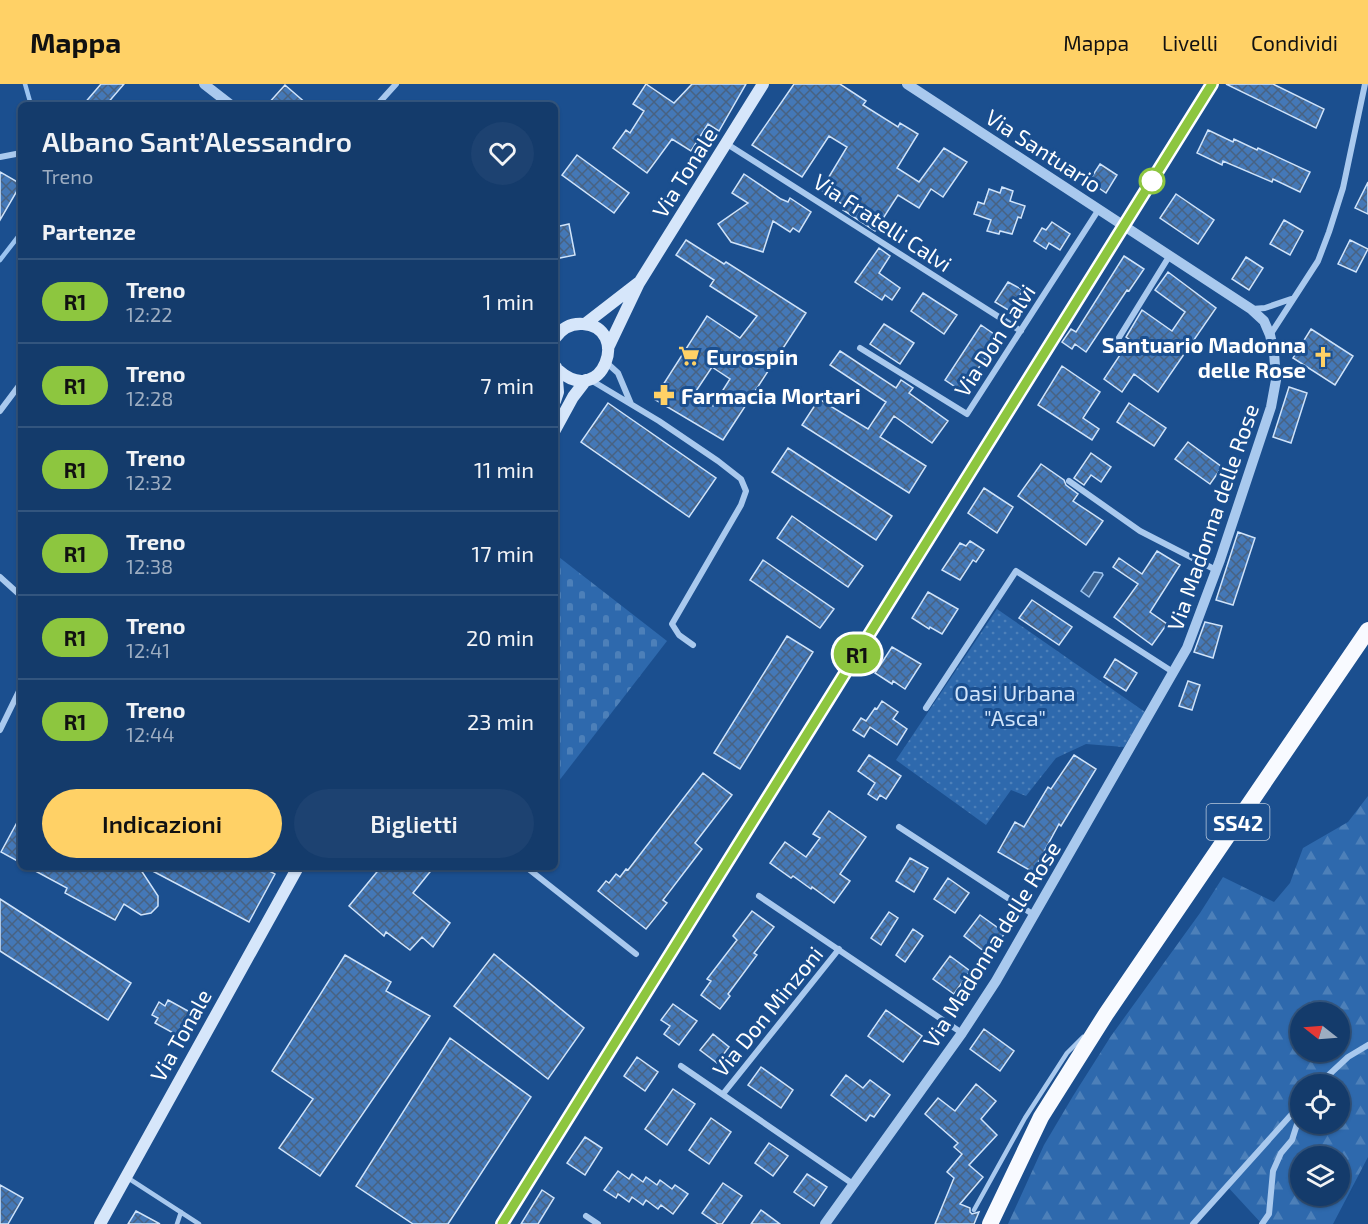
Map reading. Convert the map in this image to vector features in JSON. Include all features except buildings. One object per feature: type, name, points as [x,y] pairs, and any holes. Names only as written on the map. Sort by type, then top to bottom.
[{"type":"highway","name":"SS42","points":[[990,1224],[1041,1117],[1106,1014],[1368,630]]},
{"type":"main road","name":"Via Tonale","points":[[607,363],[608,348],[639,282],[763,84]]},
{"type":"main road","name":"Via Tonale","points":[[558,332],[575,324],[585,324],[639,282]]},
{"type":"main road","points":[[585,324],[600,331],[608,348]]},
{"type":"main road","points":[[558,424],[573,397],[588,380],[602,371],[607,363]]},
{"type":"main road","points":[[558,369],[571,379],[588,380]]},
{"type":"main road","name":"Via Tonale","points":[[100,1224],[296,870]]},
{"type":"street","points":[[204,84],[227,102]]},
{"type":"street","points":[[381,102],[396,84]]},
{"type":"street","name":"Via Santuario","points":[[906,84],[1251,309],[1264,321],[1270,335]]},
{"type":"street","points":[[1270,335],[1318,261],[1329,232],[1343,188],[1365,84]]},
{"type":"street","name":"Via Fratelli Calvi","points":[[727,144],[1021,331]]},
{"type":"street","points":[[0,157],[18,154]]},
{"type":"street","name":"Via Don Calvi","points":[[860,348],[967,414],[1099,209]]},
{"type":"street","points":[[1112,349],[1170,255]]},
{"type":"street","points":[[1251,309],[1265,308],[1292,299]]},
{"type":"street","name":"Via Madonna delle Rose","points":[[825,1224],[962,1034],[1035,916],[1186,648],[1216,570],[1271,407],[1276,380],[1274,351],[1270,335]]},
{"type":"street","points":[[607,363],[618,373],[632,405]]},
{"type":"street","points":[[588,380],[632,405],[718,461],[741,479],[746,491],[741,505],[672,624],[679,635],[693,645]]},
{"type":"street","points":[[0,411],[18,387]]},
{"type":"street","points":[[1069,481],[1140,531],[1216,570]]},
{"type":"street","name":"Via Madonna delle Rose","points":[[926,708],[1016,571],[1173,672]]},
{"type":"street","points":[[0,577],[18,593]]},
{"type":"street","points":[[0,729],[18,693]]},
{"type":"street","points":[[898,827],[1035,916]]},
{"type":"street","points":[[530,870],[636,954]]},
{"type":"street","name":"Via Don Minzoni","points":[[759,896],[962,1034]]},
{"type":"street","name":"Via Don Minzoni","points":[[723,1094],[839,949]]},
{"type":"street","points":[[1329,1074],[1348,1056],[1368,1045]]},
{"type":"street","name":"Via Don Minzoni","points":[[681,1066],[853,1184]]},
{"type":"street","points":[[1193,1224],[1290,1116]]},
{"type":"street","points":[[1262,1224],[1269,1214],[1274,1171],[1281,1153],[1294,1134]]},
{"type":"street","points":[[586,1216],[597,1224]]},
{"type":"lane","points":[[974,1209],[1025,1118],[1067,1053],[1106,1014]]},
{"type":"lane","points":[[126,1177],[199,1224]]},
{"type":"lane","points":[[177,1224],[181,1212]]},
{"type":"green space","points":[[558,556],[667,641],[558,782]]},
{"type":"green space","name":"Oasi Urbana \"Asca\"","points":[[997,609],[1145,712],[1124,747],[1086,744],[1056,758],[1026,796],[1011,790],[986,825],[896,760]]},
{"type":"green space","points":[[1368,796],[1368,1157],[1350,1191],[1350,1146],[1290,1146],[1290,1206],[1342,1206],[1333,1224],[1262,1224],[1226,1185],[1190,1224],[1008,1224],[1044,1145],[1073,1096],[1111,1036],[1200,913],[1223,877],[1274,902],[1290,883],[1303,848],[1348,822]]},
{"type":"shaded area","points":[[1094,572],[1103,575],[1089,597],[1081,591]]},
{"type":"waterway","points":[[25,84],[30,102]]},
{"type":"waterway","points":[[0,260],[18,237]]},
{"type":"railway","points":[[502,1224],[1212,84]]},
{"type":"train","name":"R1","points":[[502,1224],[1212,84]]},
{"type":"place","name":"Eurospin","points":[[689,356]]},
{"type":"place","name":"Santuario Madonna delle Rose","points":[[1323,357]]},
{"type":"place","name":"Farmacia Mortari","points":[[664,395]]}]
